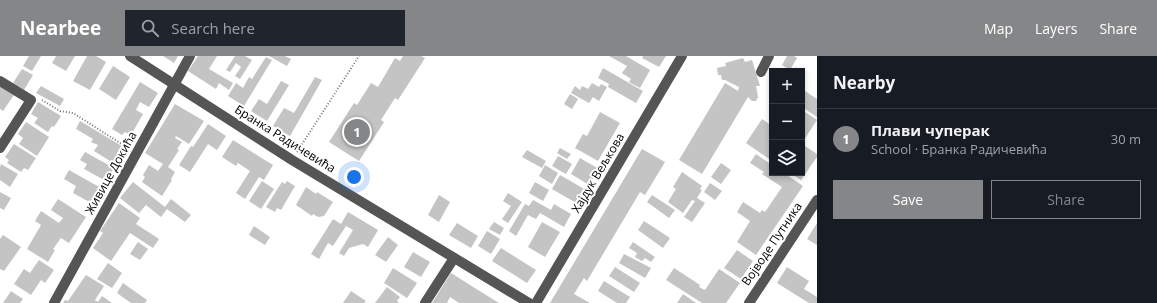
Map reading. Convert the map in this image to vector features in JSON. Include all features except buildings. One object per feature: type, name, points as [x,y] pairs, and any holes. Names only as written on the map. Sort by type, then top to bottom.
[{"type":"street","name":"Бранка Радичевића","points":[[130,56],[292,160],[529,303]]},
{"type":"street","name":"Живице Докића","points":[[54,303],[190,56]]},
{"type":"street","name":"Хајдук Вељкова","points":[[536,303],[682,56]]},
{"type":"street","points":[[761,72],[769,56]]},
{"type":"street","points":[[0,81],[31,100],[0,148]]},
{"type":"street","name":"Војводе Путника","points":[[749,303],[817,200]]},
{"type":"street","points":[[425,303],[454,258]]},
{"type":"path","points":[[292,160],[359,56]]},
{"type":"path","points":[[31,100],[39,99],[60,111],[73,114],[137,153]]},
{"type":"place","name":"Плави чуперак","points":[[357,132]]}]
